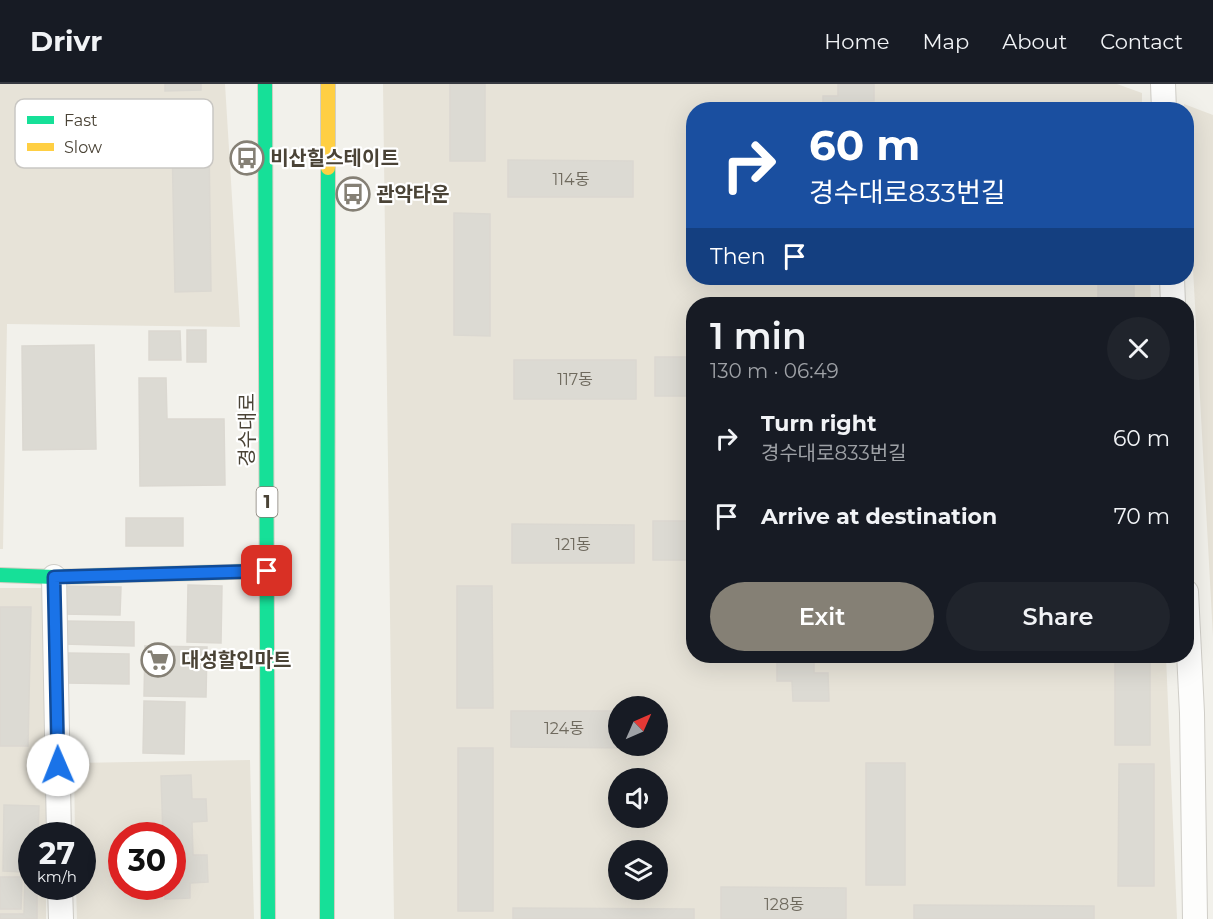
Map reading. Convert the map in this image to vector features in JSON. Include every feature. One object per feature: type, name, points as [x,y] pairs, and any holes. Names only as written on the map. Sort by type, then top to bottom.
[{"type":"main road","name":"경수대로","points":[[265,84],[268,919]]},
{"type":"main road","points":[[327,919],[328,84]]},
{"type":"main road","points":[[0,575],[54,577],[267,571]]},
{"type":"street","points":[[1163,84],[1164,102]]},
{"type":"street","points":[[54,577],[59,822]]},
{"type":"street","points":[[1194,648],[1203,712],[1195,919]]},
{"type":"street","points":[[60,900],[61,919]]},
{"type":"shaded area","points":[[0,84],[225,84],[240,327],[7,324],[3,549],[0,549]]},
{"type":"shaded area","points":[[383,84],[1117,84],[1142,93],[1142,102],[686,102],[686,285],[1150,285],[1151,297],[686,297],[686,663],[1166,663],[1177,919],[394,919]]},
{"type":"shaded area","points":[[1194,108],[1213,115],[1213,637],[1194,285]]},
{"type":"shaded area","points":[[0,588],[44,588],[46,822],[18,822],[18,900],[46,900],[46,919],[0,919]]},
{"type":"shaded area","points":[[250,760],[254,919],[77,919],[76,900],[96,900],[96,822],[75,822],[74,763]]},
{"type":"building","points":[[165,84],[201,84],[201,90],[165,91]]},
{"type":"building","points":[[450,84],[485,84],[485,161],[450,161]]},
{"type":"building","points":[[838,84],[874,84],[874,101],[823,102],[823,96],[838,96]]},
{"type":"building","points":[[508,160],[633,161],[633,197],[508,197]]},
{"type":"building","points":[[173,168],[209,168],[211,291],[175,292]]},
{"type":"building","points":[[454,213],[490,214],[490,336],[454,335]]},
{"type":"building","points":[[1098,285],[1134,285],[1134,297],[1098,297]]},
{"type":"building","points":[[187,330],[206,330],[206,362],[187,362]]},
{"type":"building","points":[[149,331],[180,331],[181,360],[149,360]]},
{"type":"building","points":[[94,345],[96,449],[23,450],[22,346]]},
{"type":"building","points":[[655,357],[686,357],[686,396],[655,396]]},
{"type":"building","points":[[514,360],[636,360],[636,399],[514,399]]},
{"type":"building","points":[[139,378],[166,378],[167,419],[224,419],[225,485],[140,486]]},
{"type":"building","points":[[126,518],[183,518],[183,546],[126,546]]},
{"type":"building","points":[[653,521],[686,521],[686,560],[653,560]]},
{"type":"building","points":[[512,524],[634,525],[634,563],[512,563]]},
{"type":"building","points":[[188,585],[222,586],[221,643],[187,642]]},
{"type":"building","points":[[62,586],[121,587],[120,615],[61,614]]},
{"type":"building","points":[[457,586],[492,586],[493,708],[457,708]]},
{"type":"building","points":[[0,607],[31,607],[28,746],[0,746]]},
{"type":"building","points":[[65,621],[134,622],[134,646],[64,644]]},
{"type":"building","points":[[145,646],[207,647],[206,697],[144,696]]},
{"type":"building","points":[[68,653],[129,654],[129,684],[67,683]]},
{"type":"building","points":[[777,663],[814,663],[814,673],[828,673],[829,701],[793,701],[792,681],[777,681]]},
{"type":"building","points":[[1115,663],[1150,663],[1150,745],[1115,745]]},
{"type":"building","points":[[144,701],[185,702],[184,754],[143,753]]},
{"type":"building","points":[[511,711],[608,711],[608,748],[511,747]]},
{"type":"building","points":[[458,748],[493,748],[493,911],[458,911]]},
{"type":"building","points":[[866,763],[905,763],[905,885],[866,885]]},
{"type":"building","points":[[1119,764],[1154,764],[1154,886],[1118,886]]},
{"type":"building","points":[[191,775],[192,799],[206,799],[207,821],[192,822],[193,855],[207,855],[208,882],[190,883],[190,898],[186,898],[186,822],[163,822],[161,776]]},
{"type":"building","points":[[4,805],[39,806],[38,822],[18,822],[18,872],[3,871]]},
{"type":"building","points":[[0,877],[18,877],[18,900],[21,900],[21,909],[0,909]]},
{"type":"building","points":[[721,887],[846,888],[846,919],[721,919]]},
{"type":"building","points":[[24,900],[37,900],[37,919],[0,919],[0,914],[24,914]]},
{"type":"building","points":[[914,905],[1094,906],[1094,919],[914,919]]},
{"type":"building","points":[[513,908],[694,909],[694,919],[513,919]]},
{"type":"traffic: fast","points":[[265,84],[268,919]]},
{"type":"traffic: fast","points":[[327,919],[328,168]]},
{"type":"traffic: fast","points":[[0,575],[54,577],[267,571]]},
{"type":"traffic: slow","points":[[328,84],[328,168]]},
{"type":"place","name":"비산힐스테이트","points":[[247,158]]},
{"type":"place","name":"관악타운","points":[[353,194]]},
{"type":"place","name":"대성할인마트","points":[[158,660]]},
{"type":"route","points":[[58,765],[54,577],[267,571]]}]
